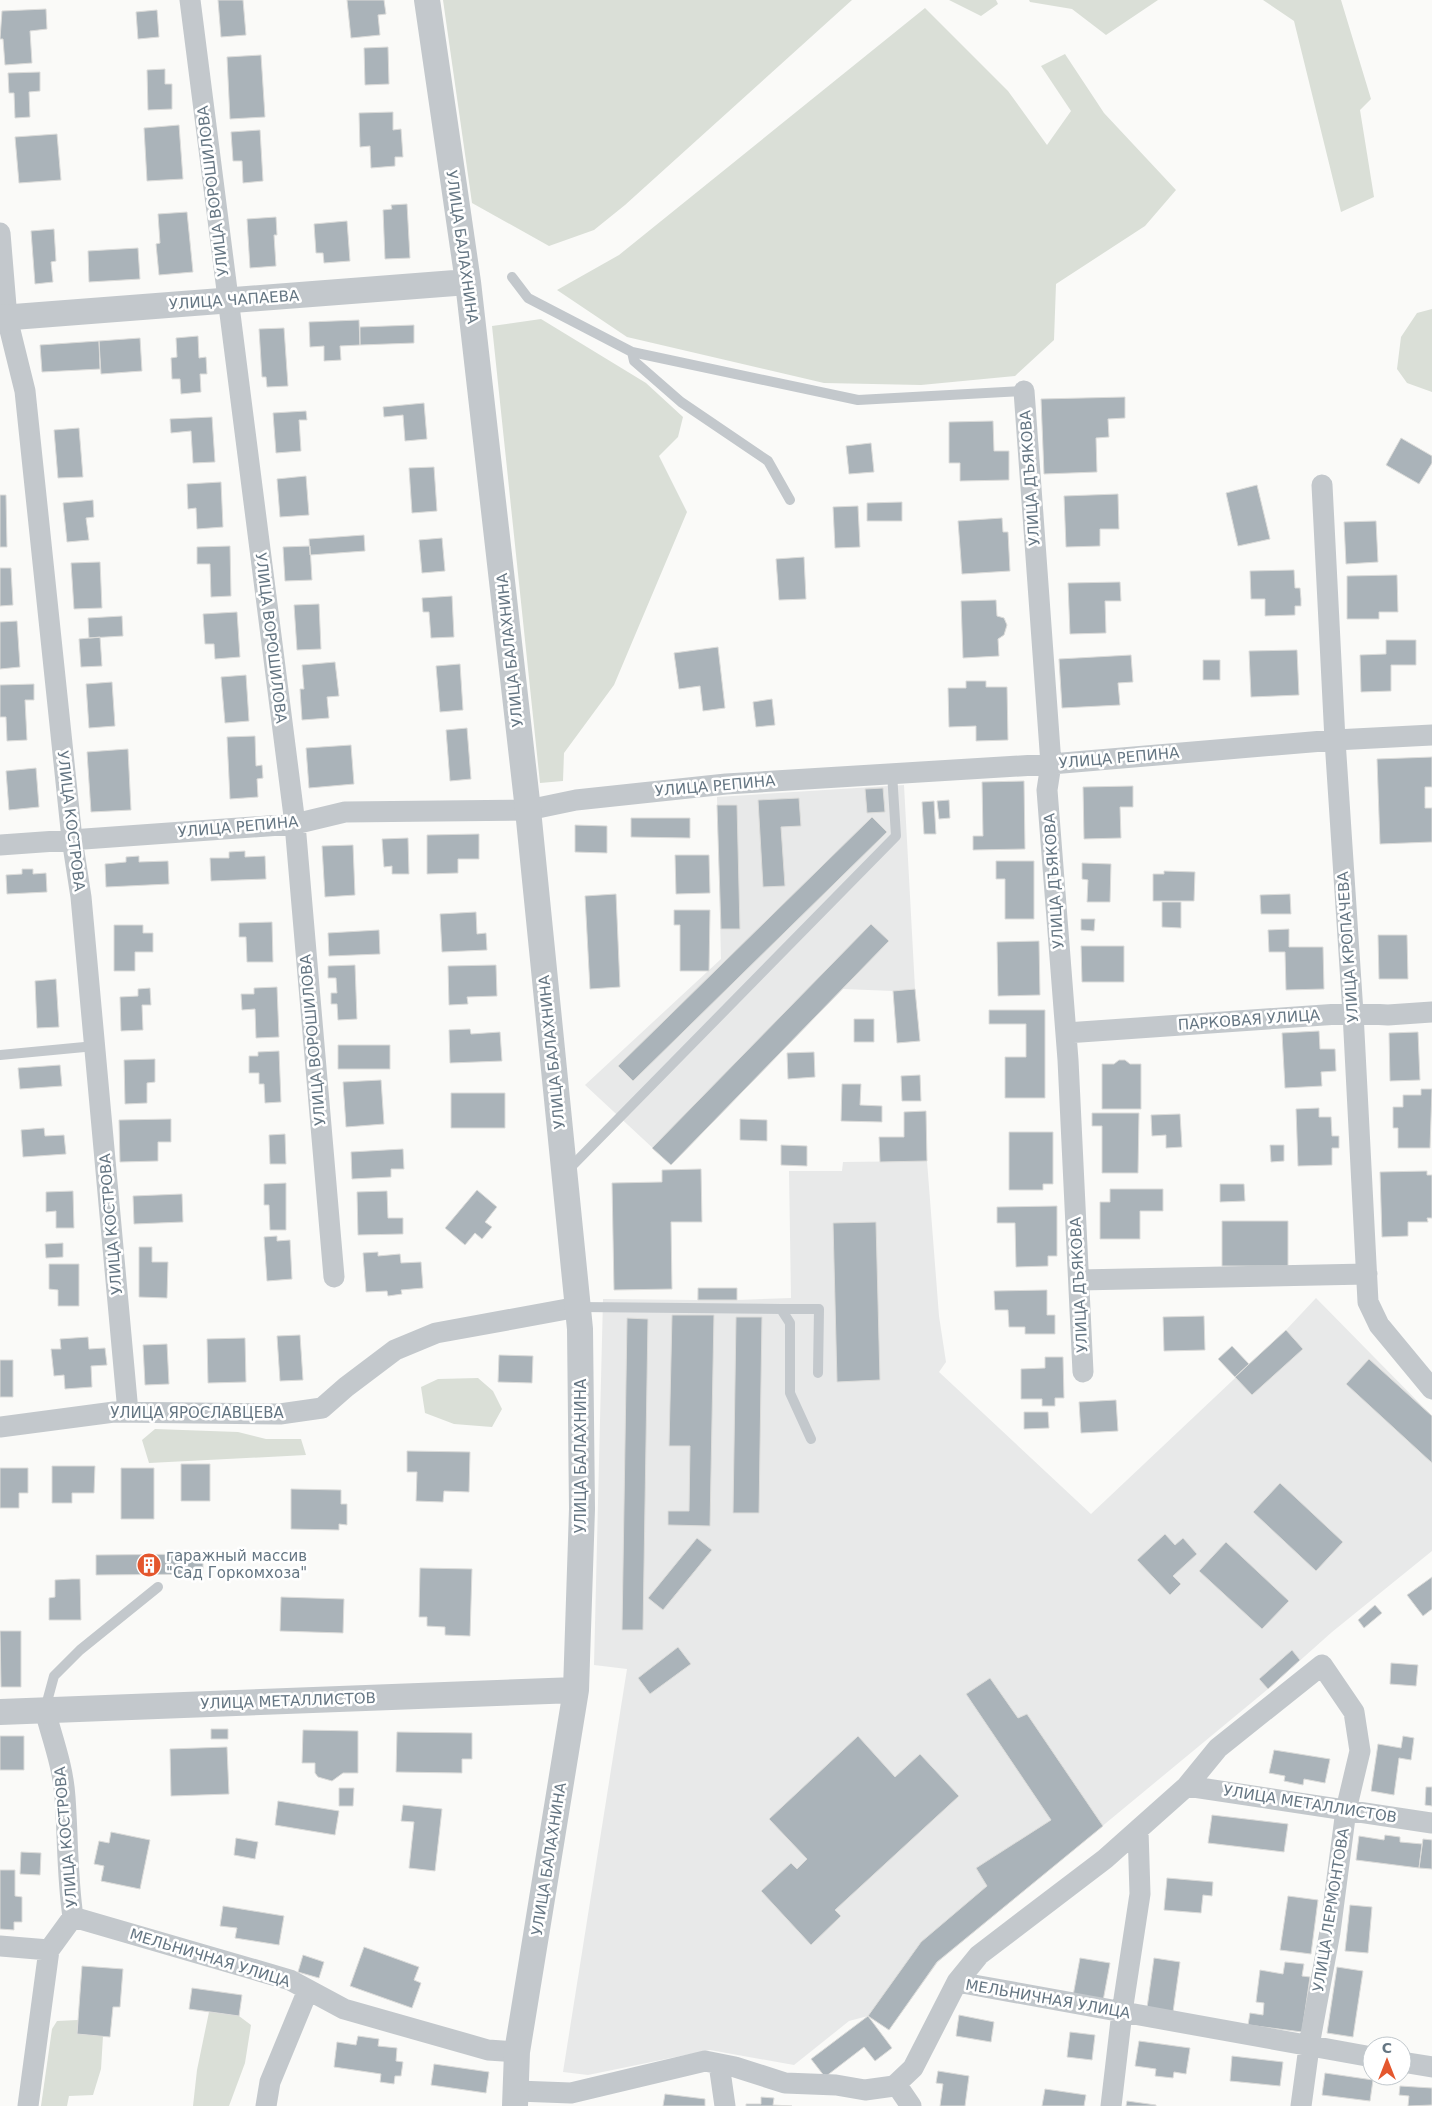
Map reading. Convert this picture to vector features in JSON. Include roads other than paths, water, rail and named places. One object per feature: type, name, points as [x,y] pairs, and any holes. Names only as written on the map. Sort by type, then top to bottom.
[{"type":"street","name":"УЛИЦА ВОРОШИЛОВА","points":[[190,0],[295,824],[334,1277]]},
{"type":"street","name":"УЛИЦА БАЛАХНИНА","points":[[427,0],[468,282],[528,810],[580,1329],[582,1508],[576,1690],[518,2052],[516,2098]]},
{"type":"street","name":"УЛИЦА КОСТРОВА","points":[[0,233],[4,318],[25,391],[72,840],[81,898],[128,1412]]},
{"type":"street","name":"УЛИЦА ЧАПАЕВА","points":[[4,318],[468,282]]},
{"type":"street","name":"УЛИЦА ДЪЯКОВА","points":[[1024,391],[1050,764],[1047,790],[1066,1033],[1083,1372]]},
{"type":"street","name":"УЛИЦА КРОПАЧЕВА","points":[[1322,485],[1334,740],[1353,1013],[1368,1302],[1378,1325],[1432,1389]]},
{"type":"street","name":"УЛИЦА РЕПИНА","points":[[0,845],[295,824],[345,812],[528,810],[576,800],[726,784],[1050,764],[1334,740],[1432,735]]},
{"type":"street","name":"ПАРКОВАЯ УЛИЦА","points":[[1066,1033],[1353,1013],[1388,1015],[1432,1012]]},
{"type":"street","points":[[1078,1280],[1367,1274]]},
{"type":"street","name":"УЛИЦА ЯРОСЛАВЦЕВА","points":[[0,1427],[128,1412],[280,1414],[322,1408],[346,1387],[395,1350],[436,1333],[578,1307]]},
{"type":"street","name":"УЛИЦА ЛЕРМОНТОВА","points":[[1188,1786],[1218,1748],[1322,1665],[1354,1712],[1360,1751],[1346,1810],[1330,1932],[1301,2106]]},
{"type":"street","name":"УЛИЦА МЕТАЛЛИСТОВ","points":[[0,1712],[576,1690]]},
{"type":"street","name":"УЛИЦА КОСТРОВА","points":[[28,2106],[49,1950],[73,1917],[67,1880],[65,1797],[60,1759],[45,1711]]},
{"type":"street","points":[[957,1982],[979,1955],[1105,1860],[1188,1786]]},
{"type":"street","name":"УЛИЦА МЕТАЛЛИСТОВ","points":[[1188,1786],[1432,1823]]},
{"type":"street","points":[[1111,2106],[1122,2012],[1140,1894],[1138,1830]]},
{"type":"street","name":"МЕЛЬНИЧНАЯ УЛИЦА","points":[[73,1917],[290,1980],[344,2009],[488,2050],[518,2052]]},
{"type":"street","points":[[0,1946],[49,1950]]},
{"type":"street","name":"МЕЛЬНИЧНАЯ УЛИЦА","points":[[896,2084],[913,2068],[957,1982],[1362,2055]]},
{"type":"street","points":[[266,2106],[270,2082],[308,1990]]},
{"type":"street","points":[[516,2098],[571,2093],[704,2061],[785,2083],[836,2085],[865,2090],[896,2084],[911,2106]]},
{"type":"street","points":[[719,2064],[725,2106]]},
{"type":"street","points":[[1412,2064],[1432,2067]]},
{"type":"lane","points":[[512,277],[528,298],[632,352],[858,400],[1024,391]]},
{"type":"lane","points":[[632,352],[634,361],[681,402],[768,460],[790,500]]},
{"type":"lane","points":[[564,1174],[896,836],[892,773]]},
{"type":"lane","points":[[0,1055],[95,1046]]},
{"type":"lane","points":[[578,1307],[819,1309],[818,1373]]},
{"type":"lane","points":[[781,1309],[790,1323],[790,1393],[811,1439]]},
{"type":"lane","points":[[45,1711],[54,1676],[80,1650],[158,1587]]},
{"type":"place","name":"гаражный массив \"Сад Горкомхоза\"","points":[[149,1565]]}]
